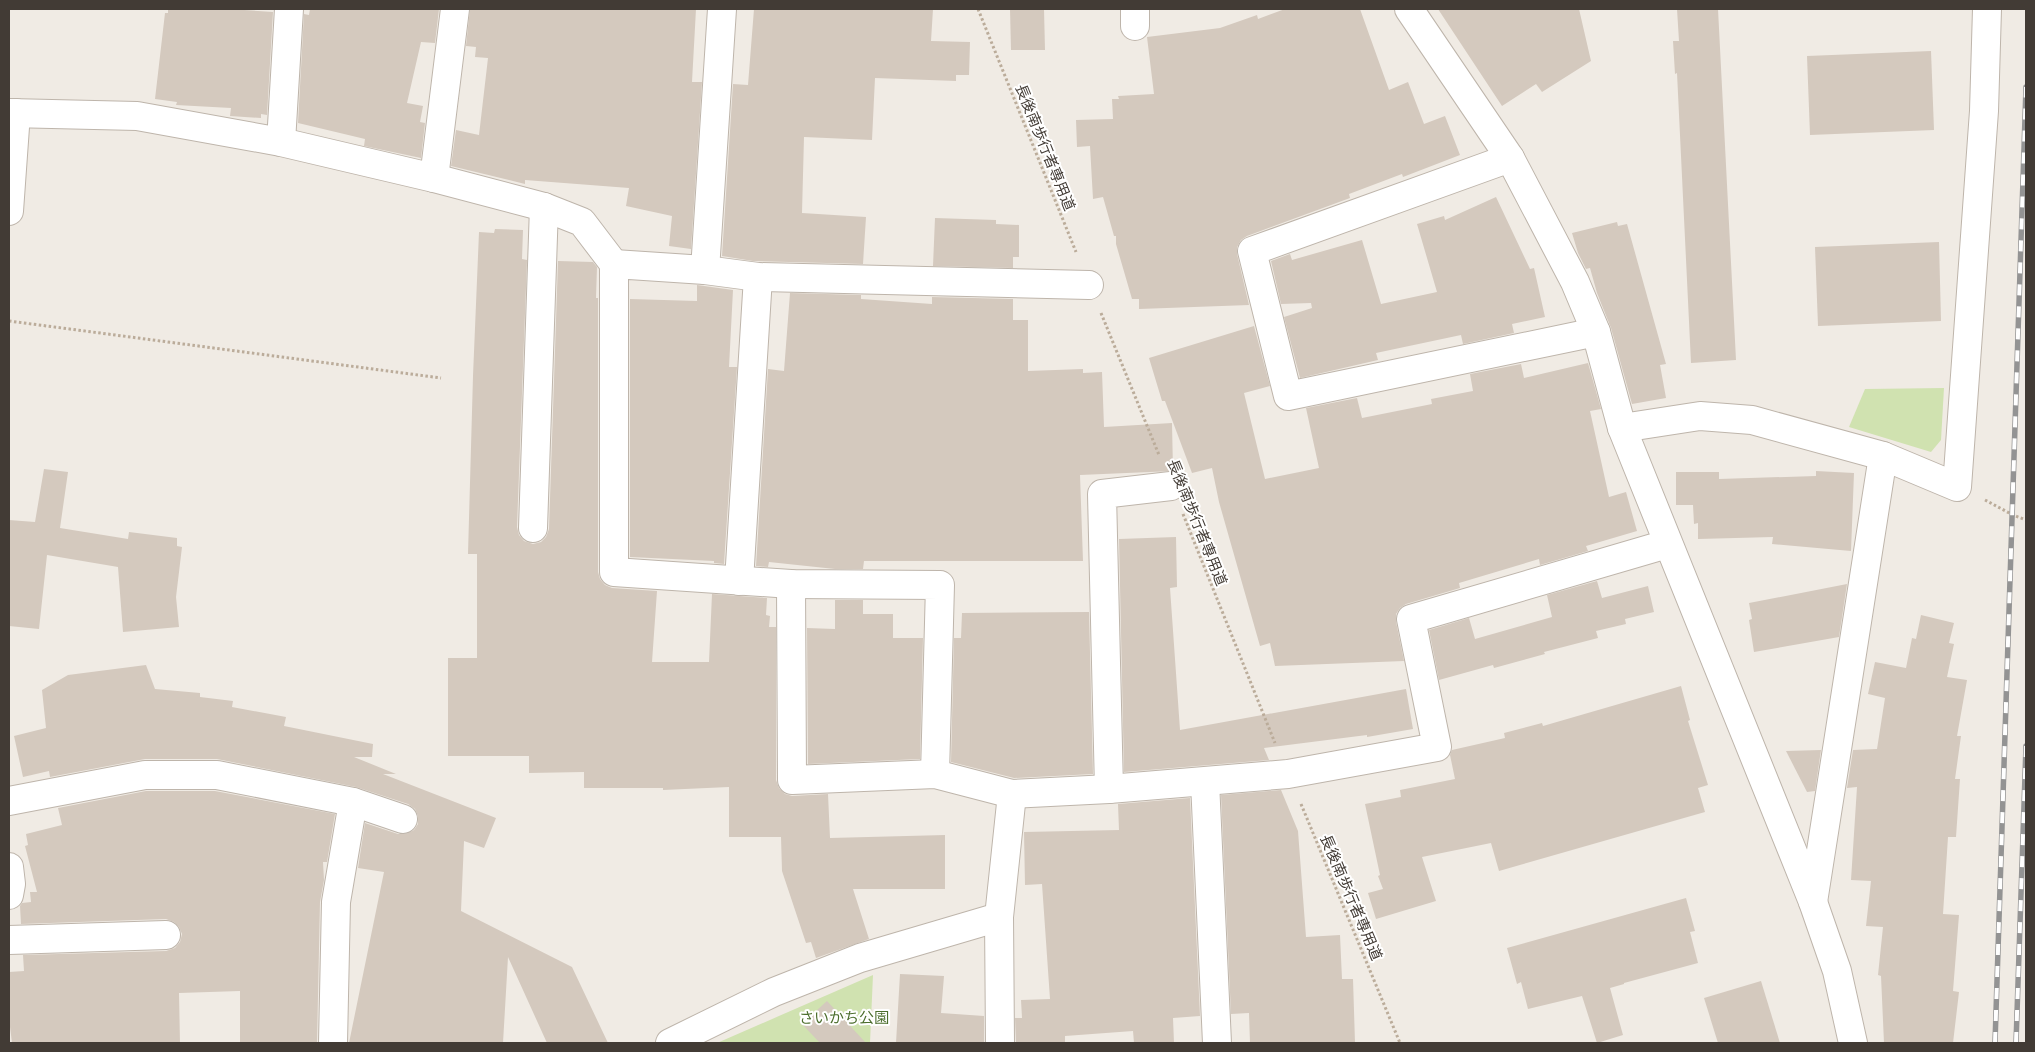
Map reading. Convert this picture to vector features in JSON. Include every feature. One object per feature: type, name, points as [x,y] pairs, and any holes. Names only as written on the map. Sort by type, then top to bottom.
[{"type":"street","points":[[281,142],[289,9]]},
{"type":"street","points":[[434,178],[455,9]]},
{"type":"street","points":[[705,270],[722,9]]},
{"type":"street","points":[[1409,9],[1510,158],[1575,282],[1596,332],[1622,428],[1667,544],[1813,902],[1837,971],[1853,1043]]},
{"type":"street","points":[[1622,428],[1700,416],[1752,420],[1883,456],[1957,487],[1984,111],[1987,9]]},
{"type":"street","points":[[9,211],[12,113],[137,116],[281,142],[544,206],[582,222],[614,264],[614,572],[791,584],[940,584],[935,774]]},
{"type":"street","points":[[1510,158],[1252,251],[1288,396],[1596,332]]},
{"type":"street","points":[[533,528],[544,206]]},
{"type":"street","points":[[614,264],[705,270],[758,277],[1090,285]]},
{"type":"street","points":[[739,581],[758,277]]},
{"type":"street","points":[[1813,902],[1883,456]]},
{"type":"street","points":[[1109,789],[1102,494],[1171,486]]},
{"type":"street","points":[[791,584],[792,780],[935,774],[1012,794],[1109,789],[1288,774],[1438,748],[1411,619],[1667,544]]},
{"type":"street","points":[[9,801],[145,775],[217,775],[353,802],[403,820]]},
{"type":"street","points":[[1205,782],[1217,1043]]},
{"type":"street","points":[[1000,1043],[1000,917],[1012,794]]},
{"type":"street","points":[[333,1043],[336,902],[353,802]]},
{"type":"street","points":[[9,867],[12,884],[9,895]]},
{"type":"street","points":[[670,1043],[774,992],[860,958],[1000,917]]},
{"type":"street","points":[[9,940],[166,935]]},
{"type":"path","name":"長後南歩行者専用道","points":[[978,9],[1288,774],[1400,1043]]},
{"type":"path","points":[[9,321],[441,378]]},
{"type":"path","points":[[1957,487],[2026,520]]},
{"type":"green space","points":[[1944,388],[1941,440],[1931,452],[1849,427],[1865,389]]},
{"type":"green space","name":"さいかち公園","points":[[873,975],[870,1043],[717,1043]]},
{"type":"building","points":[[168,9],[229,9],[273,12],[267,115],[261,114],[261,118],[230,116],[231,108],[176,105],[177,102],[155,99],[165,13],[168,13]]},
{"type":"building","points":[[310,9],[439,9],[435,43],[421,42],[407,103],[423,106],[420,122],[425,123],[421,158],[364,146],[365,139],[298,123],[304,14],[309,15]]},
{"type":"building","points":[[470,9],[696,9],[692,82],[702,82],[691,249],[669,246],[672,216],[626,206],[629,188],[525,180],[525,184],[451,166],[456,130],[479,135],[488,58],[475,57],[476,47],[466,46]]},
{"type":"building","points":[[754,9],[933,9],[931,41],[970,42],[969,75],[956,75],[956,81],[875,78],[872,140],[804,137],[802,213],[866,217],[863,264],[753,261],[722,256],[733,84],[748,85]]},
{"type":"building","points":[[1010,9],[1044,9],[1045,50],[1011,50]]},
{"type":"building","points":[[1285,9],[1360,9],[1389,90],[1408,82],[1424,124],[1445,116],[1460,155],[1403,177],[1402,174],[1349,194],[1350,198],[1247,236],[1241,240],[1237,247],[1237,254],[1249,305],[1139,309],[1139,299],[1132,299],[1116,244],[1116,236],[1114,236],[1103,197],[1093,199],[1090,146],[1077,147],[1076,120],[1113,119],[1112,99],[1119,99],[1118,96],[1154,94],[1147,37],[1220,28],[1257,15],[1258,19]]},
{"type":"building","points":[[1438,9],[1579,9],[1591,61],[1542,92],[1536,84],[1502,106]]},
{"type":"building","points":[[1677,9],[1718,9],[1736,360],[1691,363],[1677,73],[1675,74],[1673,41],[1679,41]]},
{"type":"building","points":[[1931,51],[1934,130],[1810,135],[1807,56]]},
{"type":"building","points":[[1496,197],[1530,269],[1534,268],[1545,317],[1512,324],[1514,333],[1463,344],[1461,335],[1376,353],[1378,360],[1300,378],[1284,317],[1312,308],[1311,303],[1281,304],[1271,261],[1290,254],[1292,260],[1362,240],[1381,304],[1437,292],[1417,224],[1444,216],[1445,220]]},
{"type":"building","points":[[935,218],[996,220],[996,224],[1019,225],[1019,257],[1013,257],[1013,268],[933,266]]},
{"type":"building","points":[[1617,222],[1618,226],[1627,224],[1666,364],[1660,365],[1666,398],[1632,404],[1611,328],[1597,293],[1590,268],[1586,269],[1578,253],[1572,233]]},
{"type":"building","points":[[495,229],[523,230],[522,259],[527,260],[517,527],[519,535],[524,541],[533,544],[541,542],[546,537],[549,529],[558,261],[593,262],[597,267],[596,298],[598,298],[598,572],[600,579],[605,585],[612,588],[657,591],[652,662],[709,662],[712,594],[767,598],[766,615],[770,616],[769,627],[776,627],[776,780],[779,788],[785,794],[792,796],[828,794],[830,838],[945,835],[945,889],[853,889],[869,939],[816,958],[811,942],[806,943],[782,871],[781,837],[729,837],[729,787],[663,790],[663,788],[584,788],[584,772],[529,773],[529,756],[448,756],[448,658],[477,658],[477,554],[468,554],[479,232],[494,233]]},
{"type":"building","points":[[1939,242],[1941,321],[1818,326],[1815,247]]},
{"type":"building","points":[[697,285],[733,290],[729,367],[737,367],[724,564],[714,563],[714,561],[630,557],[630,299],[697,301]]},
{"type":"building","points":[[790,293],[861,295],[861,299],[932,304],[932,297],[1013,299],[1013,320],[1028,320],[1028,371],[1083,369],[1083,373],[1102,372],[1104,427],[1172,423],[1173,471],[1080,475],[1083,561],[864,561],[863,569],[835,569],[769,562],[768,567],[756,566],[768,369],[784,371]]},
{"type":"building","points":[[1254,326],[1270,386],[1244,393],[1265,479],[1319,468],[1306,408],[1357,398],[1362,418],[1432,404],[1431,399],[1473,391],[1470,374],[1521,364],[1524,378],[1588,363],[1601,409],[1590,411],[1609,497],[1626,492],[1637,531],[1586,546],[1588,551],[1540,565],[1539,559],[1459,583],[1460,588],[1406,604],[1396,614],[1404,661],[1275,666],[1270,643],[1260,646],[1219,502],[1212,468],[1192,473],[1165,401],[1162,401],[1149,358]]},
{"type":"building","points":[[44,469],[68,472],[60,528],[128,539],[129,532],[177,538],[177,546],[182,547],[176,597],[179,627],[123,632],[118,567],[47,555],[39,629],[9,626],[9,520],[35,522]]},
{"type":"building","points":[[1816,471],[1854,473],[1851,551],[1772,544],[1773,537],[1698,539],[1698,523],[1694,524],[1693,505],[1676,505],[1676,472],[1719,472],[1719,479],[1816,476]]},
{"type":"building","points":[[1176,537],[1177,587],[1170,588],[1180,730],[1406,689],[1413,729],[1367,737],[1367,735],[1264,748],[1269,760],[1124,772],[1119,539]]},
{"type":"building","points":[[1597,581],[1602,598],[1648,586],[1654,612],[1625,619],[1626,624],[1596,631],[1598,638],[1544,652],[1545,654],[1494,668],[1493,665],[1439,680],[1429,630],[1469,618],[1475,639],[1552,617],[1547,595]]},
{"type":"building","points":[[1847,584],[1839,637],[1754,652],[1749,620],[1752,619],[1749,603]]},
{"type":"building","points":[[835,600],[863,600],[863,614],[893,614],[893,638],[923,638],[920,759],[808,764],[807,628],[835,629]]},
{"type":"building","points":[[1089,612],[1093,774],[1014,778],[951,762],[954,638],[961,638],[962,613]]},
{"type":"building","points":[[1921,615],[1954,623],[1949,643],[1954,644],[1947,677],[1967,680],[1957,736],[1961,736],[1955,779],[1960,779],[1956,837],[1948,837],[1943,914],[1959,915],[1953,991],[1959,992],[1953,1043],[1884,1043],[1881,976],[1878,975],[1883,927],[1866,926],[1871,881],[1851,880],[1857,787],[1847,788],[1853,750],[1877,749],[1885,698],[1868,694],[1875,662],[1906,668],[1912,638],[1916,639]]},
{"type":"building","points":[[146,665],[155,689],[200,693],[200,697],[233,701],[232,707],[286,717],[284,726],[373,744],[372,757],[354,757],[396,774],[383,774],[496,818],[484,848],[464,841],[461,911],[572,967],[608,1043],[547,1043],[508,957],[503,1043],[349,1043],[384,872],[358,868],[365,823],[398,834],[406,834],[414,830],[418,824],[418,816],[415,809],[408,804],[356,787],[217,759],[145,759],[50,777],[49,771],[23,777],[14,736],[46,728],[42,690],[68,675]]},
{"type":"building","points":[[1681,686],[1690,720],[1688,721],[1708,785],[1698,788],[1705,812],[1499,871],[1491,843],[1422,857],[1436,901],[1376,919],[1368,893],[1383,889],[1378,876],[1380,875],[1365,804],[1401,797],[1400,790],[1455,779],[1450,755],[1452,750],[1505,738],[1504,733],[1542,723],[1543,726]]},
{"type":"building","points":[[1821,750],[1815,791],[1807,792],[1786,751]]},
{"type":"building","points":[[1281,790],[1298,831],[1306,937],[1340,935],[1342,979],[1353,979],[1355,1043],[1250,1043],[1249,1013],[1231,1014],[1221,795]]},
{"type":"building","points":[[146,791],[215,791],[335,814],[327,862],[323,862],[324,880],[320,902],[317,1043],[240,1043],[240,991],[179,993],[180,1043],[12,1043],[9,1019],[9,972],[24,971],[23,955],[166,951],[175,948],[180,942],[182,934],[179,927],[174,922],[166,919],[21,924],[20,906],[22,903],[31,902],[30,892],[37,892],[25,846],[28,845],[26,834],[62,825],[58,808]]},
{"type":"building","points":[[1190,798],[1200,1016],[1173,1018],[1174,1043],[1134,1043],[1133,1031],[1065,1036],[1065,1043],[1016,1043],[1015,1018],[1022,1018],[1021,1000],[1050,999],[1042,884],[1025,885],[1024,832],[1119,830],[1118,804]]},
{"type":"building","points":[[1686,898],[1695,931],[1690,932],[1698,963],[1610,988],[1623,1035],[1597,1043],[1582,996],[1528,1009],[1521,982],[1517,984],[1507,948]]},
{"type":"building","points":[[900,974],[944,976],[941,1013],[984,1016],[984,1043],[896,1043]]},
{"type":"building","points":[[1761,981],[1780,1043],[1718,1043],[1704,998]]},
{"type":"building","points":[[827,1001],[866,1043],[820,1043],[802,1024]]},
{"type":"railway","points":[[1995,1043],[2026,87]]},
{"type":"railway","points":[[2016,1043],[2026,746]]}]
